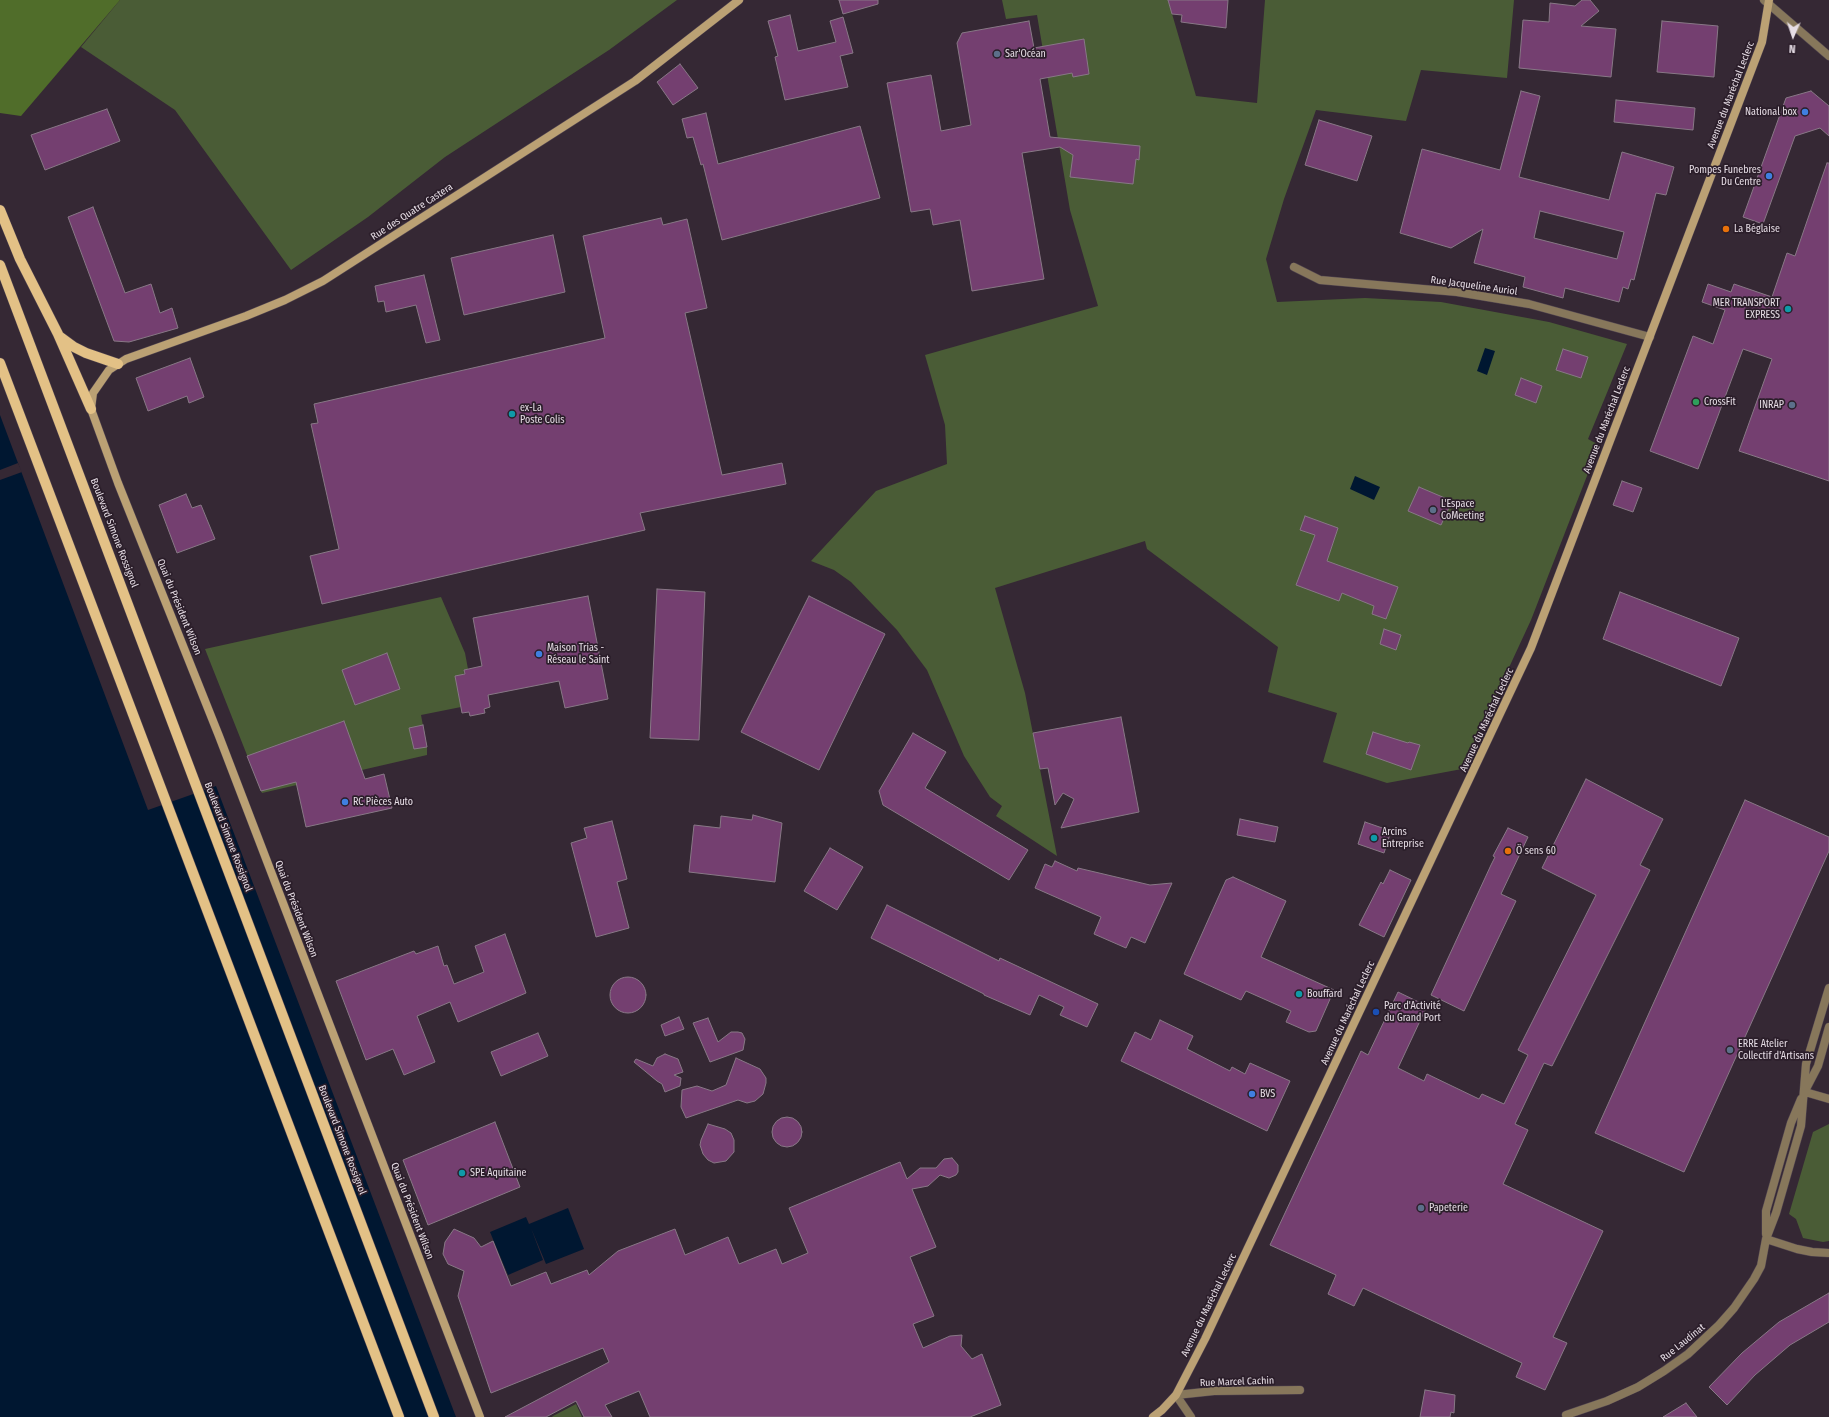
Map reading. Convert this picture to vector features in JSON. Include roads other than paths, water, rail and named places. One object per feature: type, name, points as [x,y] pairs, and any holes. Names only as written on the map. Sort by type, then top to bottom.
[{"type":"main road","points":[[0,210],[20,259],[58,334],[91,409]]},
{"type":"main road","name":"Boulevard Simone Rossignol","points":[[0,265],[434,1417]]},
{"type":"main road","points":[[58,334],[74,347],[86,353],[118,364]]},
{"type":"main road","points":[[0,363],[399,1417]]},
{"type":"street","name":"Rue des Quatre Castera","points":[[91,409],[93,393],[99,383],[109,370],[118,364],[272,306],[323,281],[635,81],[739,0]]},
{"type":"street","points":[[1767,1],[1829,56]]},
{"type":"street","name":"Avenue du Maréchal Leclerc","points":[[1153,1417],[1176,1395],[1205,1340],[1531,648],[1762,42],[1767,1]]},
{"type":"street","name":"Rue Jacqueline Auriol","points":[[1294,267],[1320,280],[1457,292],[1529,304],[1650,337]]},
{"type":"street","name":"Quai du Président Wilson","points":[[91,409],[118,483],[219,736],[480,1417]]},
{"type":"street","name":"Rue Laudinat","points":[[1566,1415],[1607,1401],[1638,1387],[1664,1371],[1708,1337],[1734,1308],[1754,1279],[1761,1266],[1766,1239],[1776,1213],[1800,1126],[1805,1092],[1806,1064],[1829,988]]},
{"type":"street","name":"Rue Laudinat","points":[[1805,1092],[1818,1066],[1829,1027]]},
{"type":"street","points":[[1805,1092],[1829,1098]]},
{"type":"street","points":[[1766,1239],[1797,1249],[1829,1253]]},
{"type":"street","name":"Rue Marcel Cachin","points":[[1176,1395],[1214,1391],[1300,1390]]},
{"type":"street","points":[[1176,1395],[1191,1417]]},
{"type":"water","points":[[1485,348],[1495,351],[1487,375],[1477,371]]},
{"type":"water","points":[[0,415],[148,810],[216,786],[456,1417],[0,1417]]},
{"type":"water","points":[[1355,476],[1380,487],[1374,500],[1350,489]]},
{"type":"water","points":[[568,1208],[584,1249],[546,1264],[531,1228],[543,1260],[508,1275],[490,1232],[526,1217],[529,1224]]},
{"type":"place","name":"Sar'Océan","points":[[997,54]]},
{"type":"place","name":"National box","points":[[1805,112]]},
{"type":"place","name":"Pompes Funebres Du Centre","points":[[1769,176]]},
{"type":"place","name":"La Béglaise","points":[[1726,229]]},
{"type":"place","name":"MER TRANSPORT EXPRESS","points":[[1788,309]]},
{"type":"place","name":"CrossFit","points":[[1696,402]]},
{"type":"place","name":"INRAP","points":[[1792,405]]},
{"type":"place","name":"ex-La Poste Colis","points":[[512,414]]},
{"type":"place","name":"L'Espace CoMeeting","points":[[1433,510]]},
{"type":"place","name":"Maison Trias - Réseau le Saint","points":[[539,654]]},
{"type":"place","name":"RC Pièces Auto","points":[[345,802]]},
{"type":"place","name":"Arcins Entreprise","points":[[1374,838]]},
{"type":"place","name":"Ö sens 60","points":[[1508,851]]},
{"type":"place","name":"Bouffard","points":[[1299,994]]},
{"type":"place","name":"Parc d'Activité du Grand Port","points":[[1376,1012]]},
{"type":"place","name":"ERRE Atelier Collectif d'Artisans","points":[[1730,1050]]},
{"type":"place","name":"BVS","points":[[1252,1094]]},
{"type":"place","name":"SPE Aquitaine","points":[[462,1173]]},
{"type":"place","name":"Papeterie","points":[[1421,1208]]}]
